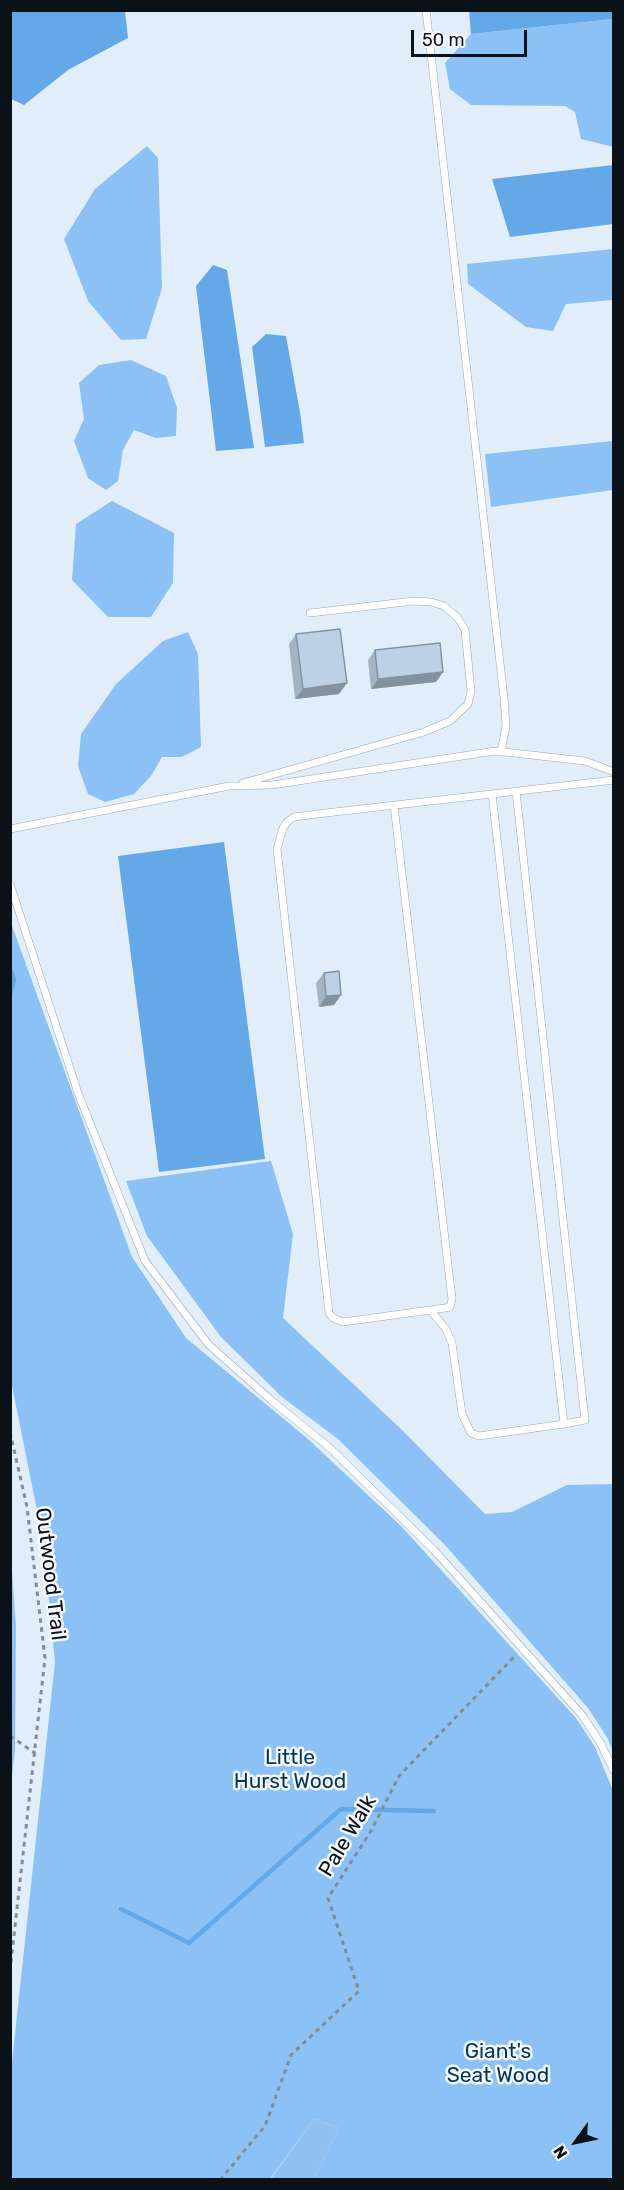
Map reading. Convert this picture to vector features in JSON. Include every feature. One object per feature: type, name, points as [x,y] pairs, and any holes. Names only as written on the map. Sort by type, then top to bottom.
[{"type":"lane","points":[[426,10],[504,698],[506,726],[501,752]]},
{"type":"lane","points":[[10,829],[229,786],[328,761],[424,732],[450,721],[468,704],[471,692],[465,630],[457,616],[444,606],[431,602],[414,601],[310,613]]},
{"type":"lane","points":[[229,786],[272,785],[495,751],[585,761],[614,772]]},
{"type":"lane","points":[[394,805],[452,1299],[450,1306],[343,1322],[333,1318],[329,1313],[277,849],[283,828],[294,817],[394,805],[614,780]]},
{"type":"lane","points":[[430,1310],[446,1329],[452,1343],[462,1414],[471,1433],[479,1436],[585,1420],[516,791]]},
{"type":"lane","points":[[492,794],[564,1424]]},
{"type":"lane","points":[[10,884],[78,1093],[145,1261],[209,1345],[330,1448],[434,1550],[582,1715],[601,1744],[614,1770]]},
{"type":"path","name":"Outwood Trail","points":[[10,1432],[27,1507],[45,1658],[10,1971]]},
{"type":"path","name":"Pale Walk","points":[[220,2180],[265,2126],[291,2055],[359,1991],[328,1898],[371,1831],[399,1776],[522,1648]]},
{"type":"path","points":[[10,1736],[34,1754]]},
{"type":"shaded area","points":[[10,11],[125,11],[128,38],[68,70],[24,105],[11,99]]},
{"type":"shaded area","points":[[469,11],[613,11],[613,19],[471,34]]},
{"type":"shaded area","points":[[613,165],[613,224],[510,237],[492,179]]},
{"type":"shaded area","points":[[213,265],[227,270],[254,448],[216,451],[196,286]]},
{"type":"shaded area","points":[[266,334],[286,336],[304,443],[265,447],[252,347]]},
{"type":"shaded area","points":[[224,842],[265,1159],[159,1172],[118,856]]},
{"type":"shaded area","points":[[314,2119],[339,2128],[314,2179],[270,2180]]},
{"type":"green space","points":[[613,19],[613,147],[581,139],[575,112],[565,106],[471,105],[450,89],[445,63],[471,34]]},
{"type":"green space","points":[[147,146],[158,158],[162,288],[146,339],[121,340],[88,301],[64,239],[95,189]]},
{"type":"green space","points":[[613,249],[613,300],[566,304],[553,331],[526,327],[468,284],[467,264]]},
{"type":"green space","points":[[131,360],[166,376],[177,408],[176,436],[156,438],[134,430],[123,450],[118,481],[106,490],[88,478],[74,441],[84,419],[79,383],[99,365]]},
{"type":"green space","points":[[613,441],[613,490],[491,507],[485,454]]},
{"type":"green space","points":[[112,501],[174,533],[173,583],[151,617],[108,617],[72,580],[76,524]]},
{"type":"green space","points":[[188,632],[198,654],[201,747],[182,757],[162,757],[151,776],[134,794],[105,802],[88,794],[78,766],[81,734],[116,684],[163,641]]},
{"type":"green space","name":"Little Hurst Wood","points":[[11,923],[132,1257],[186,1338],[308,1439],[401,1526],[576,1718],[595,1747],[614,1793],[613,2179],[314,2179],[339,2128],[314,2119],[270,2179],[11,2179],[11,2071],[55,1662],[43,1540],[11,1381]]},
{"type":"green space","points":[[271,1161],[293,1234],[283,1318],[401,1429],[485,1514],[512,1512],[567,1485],[613,1484],[613,1752],[608,1739],[588,1708],[445,1545],[338,1439],[282,1397],[221,1337],[147,1236],[126,1181]]},
{"type":"green space","points":[[10,1543],[16,1627],[15,1750],[11,1785]]},
{"type":"building","points":[[340,629],[347,683],[303,689],[296,634]]},
{"type":"building","points":[[440,643],[443,672],[378,679],[375,650]]},
{"type":"building","points":[[339,971],[341,995],[326,996],[324,973]]},
{"type":"waterway","points":[[10,995],[14,980],[11,971]]},
{"type":"waterway","points":[[121,1909],[189,1943],[341,1809],[434,1811]]},
{"type":"park label","name":"Giant's Seat Wood","points":[[498,2064]]}]
